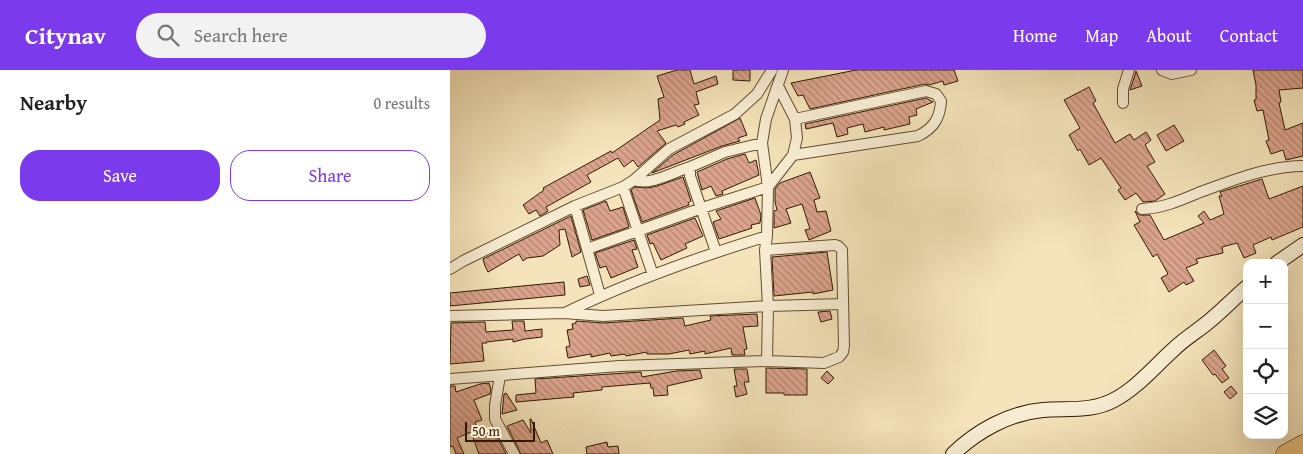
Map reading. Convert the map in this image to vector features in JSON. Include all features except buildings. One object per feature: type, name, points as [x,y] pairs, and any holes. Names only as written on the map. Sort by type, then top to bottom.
[{"type":"highway","points":[[1285,454],[1303,444]]},
{"type":"main road","points":[[1282,259],[1303,244]]},
{"type":"main road","points":[[953,454],[988,428],[1016,415],[1043,410],[1076,410],[1098,407],[1113,401],[1138,384],[1175,348],[1209,322],[1243,292]]},
{"type":"street","points":[[450,269],[575,206],[623,187],[634,180],[669,149],[735,114],[757,94],[772,70]]},
{"type":"street","points":[[766,361],[768,306],[765,250],[768,187],[762,143],[766,118],[783,70]]},
{"type":"street","points":[[1123,103],[1123,89],[1129,70]]},
{"type":"street","points":[[1162,70],[1172,74],[1191,70]]},
{"type":"street","points":[[588,249],[702,208],[768,187],[793,155],[797,138],[795,120],[778,86]]},
{"type":"street","points":[[793,155],[918,136],[932,128],[941,109],[941,101],[936,94],[926,91],[795,120]]},
{"type":"street","points":[[634,180],[640,182],[652,180],[725,152],[762,143]]},
{"type":"street","points":[[1142,209],[1169,205],[1235,180],[1286,167],[1303,166]]},
{"type":"street","points":[[690,167],[690,176],[716,252]]},
{"type":"street","points":[[623,187],[653,275]]},
{"type":"street","points":[[575,206],[600,295]]},
{"type":"street","points":[[564,313],[600,295],[716,252],[767,236]]},
{"type":"street","points":[[450,378],[500,376],[620,366],[766,361],[824,363],[839,357],[843,352],[844,346],[844,259],[840,248],[834,245],[765,250]]},
{"type":"street","points":[[450,316],[564,313],[603,316],[768,306],[843,304]]},
{"type":"street","points":[[500,376],[495,405],[495,419],[514,454]]}]
